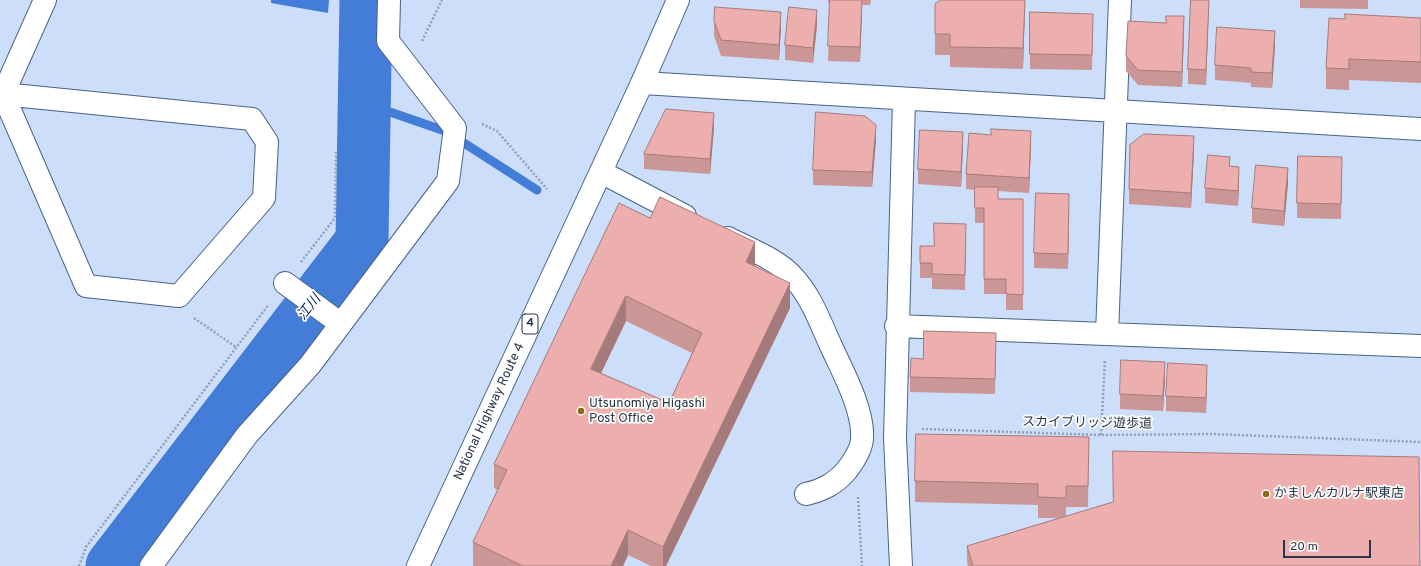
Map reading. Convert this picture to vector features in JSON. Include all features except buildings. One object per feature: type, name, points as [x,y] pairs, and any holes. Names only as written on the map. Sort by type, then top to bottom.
[{"type":"main road","points":[[2,97],[252,119],[267,142],[264,198],[179,296],[86,286],[2,97],[45,0]]},
{"type":"main road","points":[[151,566],[247,435],[310,365],[336,321],[448,181],[455,128],[388,41],[389,0]]},
{"type":"main road","name":"4","points":[[642,83],[678,0]]},
{"type":"main road","points":[[1107,334],[1120,0]]},
{"type":"main road","points":[[642,83],[904,100],[1421,129]]},
{"type":"main road","name":"National Highway Route 4","points":[[418,566],[642,83]]},
{"type":"main road","points":[[901,566],[895,438],[896,326],[904,100]]},
{"type":"main road","points":[[601,172],[776,263],[792,275],[805,290],[849,386],[858,412],[862,438],[853,462],[839,480],[822,490],[806,494]]},
{"type":"main road","points":[[290,287],[336,321]]},
{"type":"main road","points":[[896,326],[1421,346]]},
{"type":"path","points":[[409,69],[442,0]]},
{"type":"path","points":[[455,128],[481,123],[497,131],[547,189]]},
{"type":"path","points":[[79,566],[86,547],[236,347],[290,287],[335,218],[336,152]]},
{"type":"path","points":[[179,296],[185,311],[236,347]]},
{"type":"path","points":[[1101,435],[1107,334]]},
{"type":"path","name":"スカイブリッジ遊歩道","points":[[895,438],[904,429],[1101,435],[1212,434],[1421,442]]},
{"type":"path","points":[[858,494],[862,566]]},
{"type":"water","points":[[271,0],[329,0],[328,13],[271,3]]},
{"type":"waterway","name":"江川","points":[[112,566],[362,241],[366,0]]},
{"type":"waterway","points":[[364,103],[445,131]]},
{"type":"waterway","points":[[464,143],[537,190]]},
{"type":"place","name":"Utsunomiya Higashi Post Office","points":[[581,411]]},
{"type":"place","name":"かましんカルナ駅東店","points":[[1266,494]]}]
